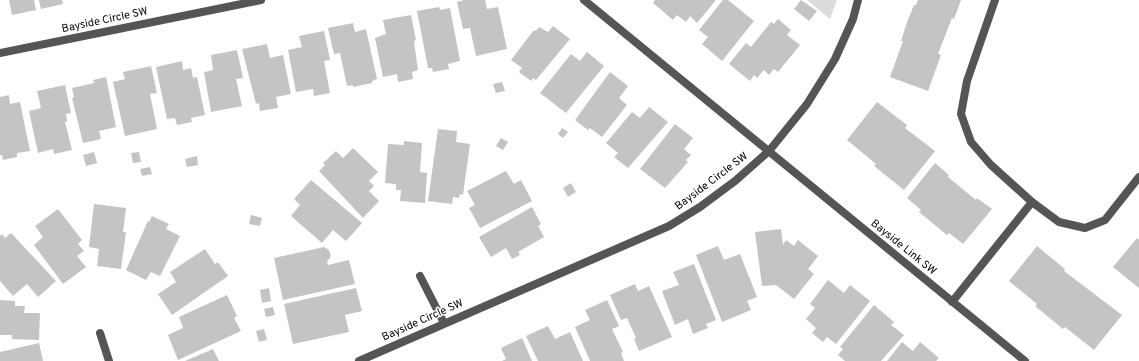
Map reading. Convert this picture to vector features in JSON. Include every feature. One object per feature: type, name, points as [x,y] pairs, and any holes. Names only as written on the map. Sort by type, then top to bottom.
[{"type":"street","name":"Bayside Circle SW","points":[[0,53],[260,0]]},
{"type":"street","name":"Bayside Circle SW","points":[[359,361],[669,226],[700,207],[735,181],[769,151],[584,0]]},
{"type":"street","points":[[769,151],[807,104],[835,59],[853,18],[858,0]]},
{"type":"street","points":[[995,0],[967,81],[962,114],[971,142],[991,165],[1032,202],[1059,222],[1085,228],[1105,220],[1139,177]]},
{"type":"street","name":"Bayside Link SW","points":[[769,151],[1024,361]]},
{"type":"street","points":[[952,302],[1032,202]]},
{"type":"street","points":[[420,276],[444,323]]},
{"type":"street","points":[[100,333],[109,361]]},
{"type":"shaded area","points":[[807,0],[837,0],[830,19]]},
{"type":"building","points":[[9,0],[34,0],[36,10],[12,15]]},
{"type":"building","points":[[39,0],[62,0],[63,4],[41,9]]},
{"type":"building","points":[[464,0],[485,0],[487,9],[498,7],[507,49],[476,56],[470,28],[463,29],[457,2]]},
{"type":"building","points":[[655,0],[716,0],[697,23],[690,16],[686,22],[677,15],[673,20],[653,3]]},
{"type":"building","points":[[723,0],[728,0],[754,21],[722,61],[702,44],[708,37],[699,30]]},
{"type":"building","points":[[801,0],[817,11],[809,21],[794,9]]},
{"type":"building","points":[[918,0],[961,0],[954,19],[952,18],[938,54],[941,55],[928,91],[890,77],[903,41],[901,41],[907,22],[914,5],[916,5]]},
{"type":"building","points":[[439,7],[440,10],[450,8],[460,61],[448,64],[449,69],[433,72],[432,68],[428,68],[417,11]]},
{"type":"building","points":[[411,15],[416,40],[414,41],[418,70],[412,72],[413,79],[398,82],[397,74],[383,77],[375,38],[386,34],[383,20]]},
{"type":"building","points":[[778,19],[791,30],[787,35],[800,45],[778,72],[774,69],[769,75],[764,70],[757,78],[754,75],[750,81],[729,64],[746,43],[751,47],[771,22],[774,24]]},
{"type":"building","points":[[353,23],[355,32],[366,29],[377,79],[372,81],[372,83],[353,87],[353,85],[347,86],[340,53],[334,54],[328,28]]},
{"type":"building","points":[[553,26],[570,39],[536,80],[533,78],[531,81],[519,72],[522,68],[511,60],[534,30],[536,31],[539,27],[548,32]]},
{"type":"building","points":[[324,31],[330,60],[324,61],[330,93],[314,96],[313,89],[296,92],[288,50],[302,47],[299,36]]},
{"type":"building","points":[[267,44],[270,58],[283,55],[291,94],[276,97],[278,108],[260,111],[259,103],[256,104],[242,49]]},
{"type":"building","points":[[237,50],[243,78],[236,79],[242,106],[211,112],[204,72],[213,70],[211,55]]},
{"type":"building","points":[[587,52],[604,66],[566,113],[540,93],[571,54],[580,61]]},
{"type":"building","points":[[182,61],[183,70],[191,68],[193,78],[197,77],[205,115],[191,118],[192,122],[177,125],[175,118],[167,119],[156,67]]},
{"type":"building","points":[[151,66],[157,93],[150,94],[157,129],[125,136],[113,82],[125,79],[123,72]]},
{"type":"building","points":[[610,72],[628,86],[619,98],[627,105],[602,137],[590,128],[588,130],[575,120]]},
{"type":"building","points":[[106,77],[116,127],[99,131],[101,139],[83,143],[72,98],[74,98],[72,88],[94,83],[93,80]]},
{"type":"building","points":[[502,82],[505,91],[496,93],[493,84]]},
{"type":"building","points":[[65,85],[71,113],[66,114],[67,121],[65,122],[72,150],[54,154],[53,149],[38,153],[29,111],[41,108],[37,91]]},
{"type":"building","points":[[9,95],[10,104],[20,102],[30,151],[17,153],[17,157],[3,160],[2,155],[0,155],[0,97]]},
{"type":"building","points":[[877,102],[907,125],[905,128],[935,151],[904,190],[874,166],[876,164],[847,140]]},
{"type":"building","points":[[649,107],[668,122],[628,168],[614,157],[618,153],[606,143],[632,112],[640,118]]},
{"type":"building","points":[[675,124],[693,138],[684,149],[691,155],[686,160],[688,162],[665,188],[640,169]]},
{"type":"building","points":[[562,128],[568,132],[563,138],[558,134]]},
{"type":"building","points":[[438,129],[457,131],[456,142],[470,144],[463,195],[460,194],[459,198],[453,197],[452,204],[428,201]]},
{"type":"building","points":[[501,138],[508,142],[503,150],[496,146]]},
{"type":"building","points":[[404,141],[422,143],[420,172],[427,173],[425,203],[400,201],[401,190],[396,190],[396,184],[385,183],[388,144],[404,145]]},
{"type":"building","points":[[353,148],[378,172],[369,181],[374,186],[369,191],[379,201],[363,218],[319,171],[325,165],[323,163],[336,151],[343,158]]},
{"type":"building","points":[[94,152],[97,163],[86,166],[83,155]]},
{"type":"building","points":[[139,152],[141,162],[133,163],[131,153]]},
{"type":"building","points":[[197,156],[198,165],[187,167],[185,159]]},
{"type":"building","points":[[935,163],[949,175],[948,177],[976,200],[977,198],[992,209],[963,244],[949,233],[947,235],[919,212],[921,210],[907,198]]},
{"type":"building","points":[[150,167],[152,174],[142,176],[140,169]]},
{"type":"building","points":[[506,171],[514,184],[521,180],[532,201],[480,228],[469,208],[475,205],[467,191]]},
{"type":"building","points":[[311,180],[362,223],[346,241],[333,230],[322,243],[291,216],[300,205],[294,199]]},
{"type":"building","points":[[571,183],[576,192],[568,197],[563,188]]},
{"type":"building","points":[[94,204],[126,208],[123,232],[126,232],[121,269],[97,266],[99,249],[89,247]]},
{"type":"building","points":[[532,207],[541,224],[538,226],[544,237],[518,252],[520,255],[512,259],[506,248],[491,257],[479,237]]},
{"type":"building","points":[[58,209],[82,240],[78,244],[84,251],[77,256],[86,267],[63,284],[34,245],[43,237],[35,226]]},
{"type":"building","points":[[251,215],[262,218],[260,226],[249,224]]},
{"type":"building","points":[[152,216],[169,224],[166,229],[180,236],[160,276],[151,272],[146,280],[126,270],[148,221],[149,222]]},
{"type":"building","points":[[781,229],[783,245],[786,240],[794,246],[798,240],[818,256],[808,269],[814,274],[794,299],[776,285],[762,286],[755,232]]},
{"type":"building","points":[[11,233],[56,281],[38,297],[27,284],[13,296],[0,281],[0,236],[2,234],[5,238]]},
{"type":"building","points":[[1137,238],[1139,240],[1139,288],[1113,267]]},
{"type":"building","points":[[718,246],[724,260],[740,254],[757,297],[747,301],[751,310],[722,322],[696,255]]},
{"type":"building","points":[[1037,246],[1065,269],[1064,271],[1122,315],[1094,350],[1065,327],[1063,329],[1035,306],[1037,304],[1009,281]]},
{"type":"building","points":[[324,247],[329,250],[331,256],[327,262],[328,265],[349,260],[355,284],[283,300],[274,258]]},
{"type":"building","points":[[205,249],[215,264],[218,262],[228,276],[172,315],[158,294],[176,282],[170,272]]},
{"type":"building","points":[[694,264],[716,320],[706,324],[708,328],[693,334],[688,319],[675,325],[662,291],[679,285],[673,272]]},
{"type":"building","points":[[828,280],[844,293],[850,285],[870,301],[836,344],[827,337],[823,342],[812,333],[816,328],[806,319],[815,308],[810,304]]},
{"type":"building","points":[[635,284],[638,291],[649,286],[672,337],[639,351],[634,339],[636,338],[627,318],[621,320],[610,295]]},
{"type":"building","points":[[269,288],[271,301],[262,303],[260,290]]},
{"type":"building","points":[[356,288],[362,311],[345,315],[349,332],[293,344],[284,304]]},
{"type":"building","points":[[227,295],[237,316],[234,318],[241,331],[178,360],[168,335],[183,328],[179,317]]},
{"type":"building","points":[[0,300],[15,301],[15,306],[25,306],[24,313],[40,313],[39,340],[12,339],[12,335],[0,335]]},
{"type":"building","points":[[607,300],[619,326],[612,329],[623,352],[621,353],[624,361],[590,361],[575,327],[590,320],[585,310]]},
{"type":"building","points":[[874,305],[894,322],[891,325],[904,335],[881,361],[845,361],[838,355],[843,349],[840,347]]},
{"type":"building","points":[[273,307],[275,315],[266,317],[264,309]]},
{"type":"building","points":[[548,326],[555,339],[570,332],[583,361],[538,361],[526,336]]},
{"type":"building","points":[[264,329],[267,340],[259,342],[256,331]]},
{"type":"building","points":[[522,338],[532,361],[502,361],[506,359],[501,348]]},
{"type":"building","points":[[902,342],[913,351],[920,342],[939,358],[936,361],[887,361]]},
{"type":"building","points":[[39,343],[43,361],[0,361],[0,352]]},
{"type":"building","points":[[213,349],[219,361],[185,361]]}]
